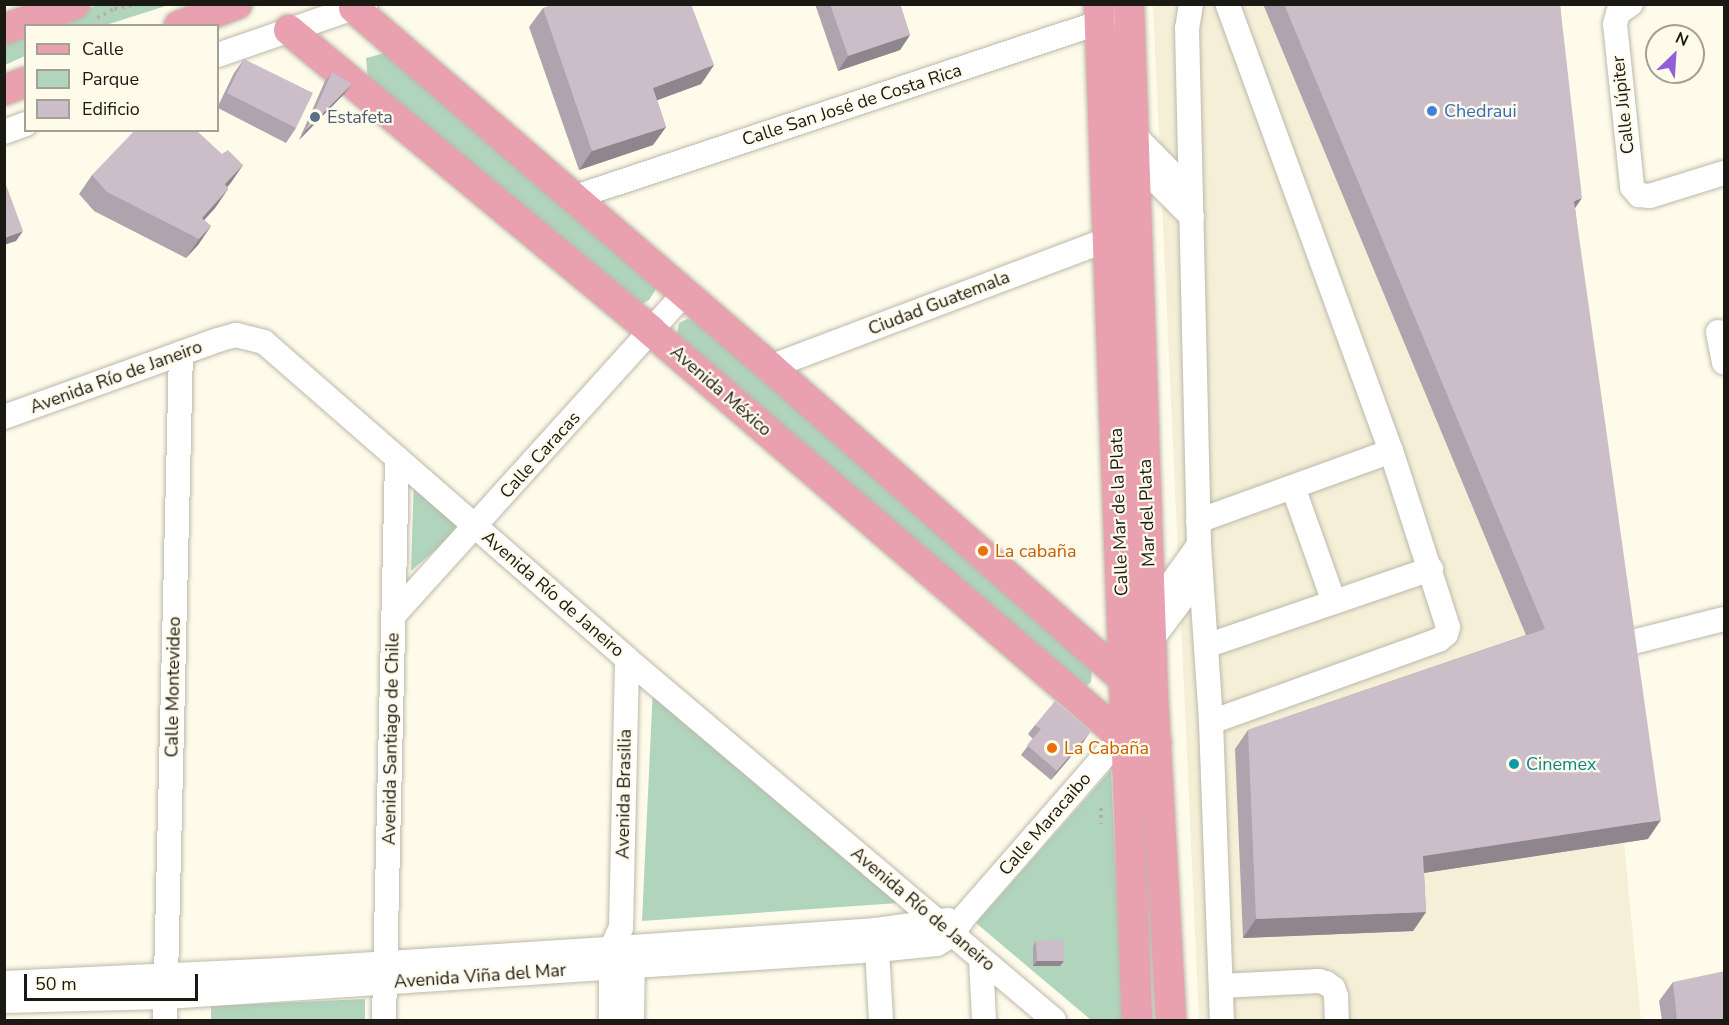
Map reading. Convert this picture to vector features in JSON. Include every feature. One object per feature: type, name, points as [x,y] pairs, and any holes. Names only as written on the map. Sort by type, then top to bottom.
[{"type":"main road","points":[[184,24],[237,4]]},
{"type":"main road","points":[[360,6],[1125,680],[1153,696]]},
{"type":"main road","name":"Mar del Plata","points":[[1129,9],[1153,696],[1142,740],[1171,1020]]},
{"type":"main road","points":[[4,28],[83,12]]},
{"type":"main road","name":"Calle Mar de la Plata","points":[[1100,14],[1125,680],[1142,740],[1137,1020]]},
{"type":"main road","name":"Avenida México","points":[[289,30],[651,331],[1114,730],[1142,740]]},
{"type":"main road","points":[[4,90],[24,83]]},
{"type":"street","points":[[1191,4],[1187,28],[1199,533],[1211,722],[1222,1020]]},
{"type":"street","points":[[1211,722],[1439,639],[1446,634],[1448,619],[1328,275],[1227,4]]},
{"type":"street","points":[[219,55],[360,6]]},
{"type":"street","name":"Calle San José de Costa Rica","points":[[575,197],[1100,14],[1129,9]]},
{"type":"street","name":"Calle Júpiter","points":[[1625,9],[1615,24],[1632,187],[1640,195],[1650,196],[1725,173]]},
{"type":"street","points":[[4,132],[24,125]]},
{"type":"street","points":[[1134,146],[1190,192]]},
{"type":"street","points":[[1134,146],[1192,217]]},
{"type":"street","name":"Ciudad Guatemala","points":[[770,367],[1108,239]]},
{"type":"street","name":"Calle Caracas","points":[[393,616],[685,293]]},
{"type":"street","points":[[1718,332],[1725,362]]},
{"type":"street","name":"Avenida Río de Janeiro","points":[[4,417],[236,335],[264,342],[627,659],[952,924],[981,959],[1054,1020]]},
{"type":"street","name":"Calle Montevideo","points":[[165,1020],[181,353]]},
{"type":"street","points":[[1151,626],[1199,533],[1293,487],[1391,451]]},
{"type":"street","name":"Avenida Santiago de Chile","points":[[384,1020],[397,458]]},
{"type":"street","points":[[1293,487],[1334,602]]},
{"type":"street","points":[[1206,646],[1431,569]]},
{"type":"street","points":[[1151,626],[1201,574]]},
{"type":"street","points":[[1634,642],[1725,619]]},
{"type":"street","name":"Avenida Brasilia","points":[[611,1020],[622,952],[627,659]]},
{"type":"street","name":"Calle Maracaibo","points":[[952,924],[1108,752],[1142,740]]},
{"type":"street","name":"Avenida Viña del Mar","points":[[4,1000],[385,973],[952,924]]},
{"type":"street","name":"Avenida Viña del Mar","points":[[622,952],[877,950],[937,944],[952,924]]},
{"type":"street","points":[[877,950],[881,1020]]},
{"type":"street","name":"Avenida Brasilia","points":[[622,952],[632,1020]]},
{"type":"street","points":[[981,959],[984,1020]]},
{"type":"street","points":[[1221,986],[1319,981],[1326,983],[1333,988],[1336,996],[1337,1020]]},
{"type":"street","name":"Avenida Viña del Mar","points":[[4,983],[166,987]]},
{"type":"path","points":[[83,12],[135,4]]},
{"type":"shaded area","points":[[1153,5],[1521,5],[1624,843],[1641,1020],[1199,1020]]},
{"type":"green space","points":[[98,5],[169,5],[109,24],[45,24]]},
{"type":"green space","points":[[24,30],[24,56],[5,65],[4,37]]},
{"type":"green space","points":[[389,52],[653,279],[656,289],[649,300],[642,304],[368,81],[366,58]]},
{"type":"green space","points":[[687,319],[697,320],[1092,668],[1091,682],[1083,689],[682,341],[677,333],[679,323]]},
{"type":"green space","points":[[414,477],[467,523],[411,571]]},
{"type":"green space","points":[[653,687],[898,903],[642,921]]},
{"type":"green space","points":[[1111,770],[1123,1020],[1091,1020],[976,923]]},
{"type":"green space","points":[[365,999],[365,1020],[211,1020],[211,1006]]},
{"type":"building","points":[[554,4],[691,4],[714,65],[653,88],[666,127],[592,151],[543,8]]},
{"type":"building","points":[[830,4],[900,4],[910,35],[848,56]]},
{"type":"building","points":[[1284,4],[1560,4],[1582,198],[1574,201],[1661,820],[1423,856],[1426,912],[1256,919],[1248,730],[1545,629]]},
{"type":"building","points":[[244,59],[313,93],[296,128],[227,93]]},
{"type":"building","name":"Estafeta","points":[[332,72],[352,84],[306,130]]},
{"type":"building","points":[[133,132],[198,132],[222,154],[228,150],[243,165],[225,184],[228,189],[202,218],[211,226],[199,239],[107,192],[92,175]]},
{"type":"building","points":[[4,182],[23,231],[4,238]]},
{"type":"building","name":"La Cabaña","points":[[1055,701],[1091,731],[1057,771],[1027,745],[1041,729],[1035,725]]},
{"type":"building","points":[[1064,940],[1064,961],[1037,961],[1036,941]]},
{"type":"building","points":[[1725,971],[1725,1020],[1677,1020],[1673,982]]},
{"type":"place","name":"Chedraui","points":[[1432,111]]},
{"type":"place","name":"Estafeta","points":[[315,117]]},
{"type":"place","name":"La cabaña","points":[[983,551]]},
{"type":"place","name":"La Cabaña","points":[[1052,748]]},
{"type":"place","name":"Cinemex","points":[[1514,764]]}]
